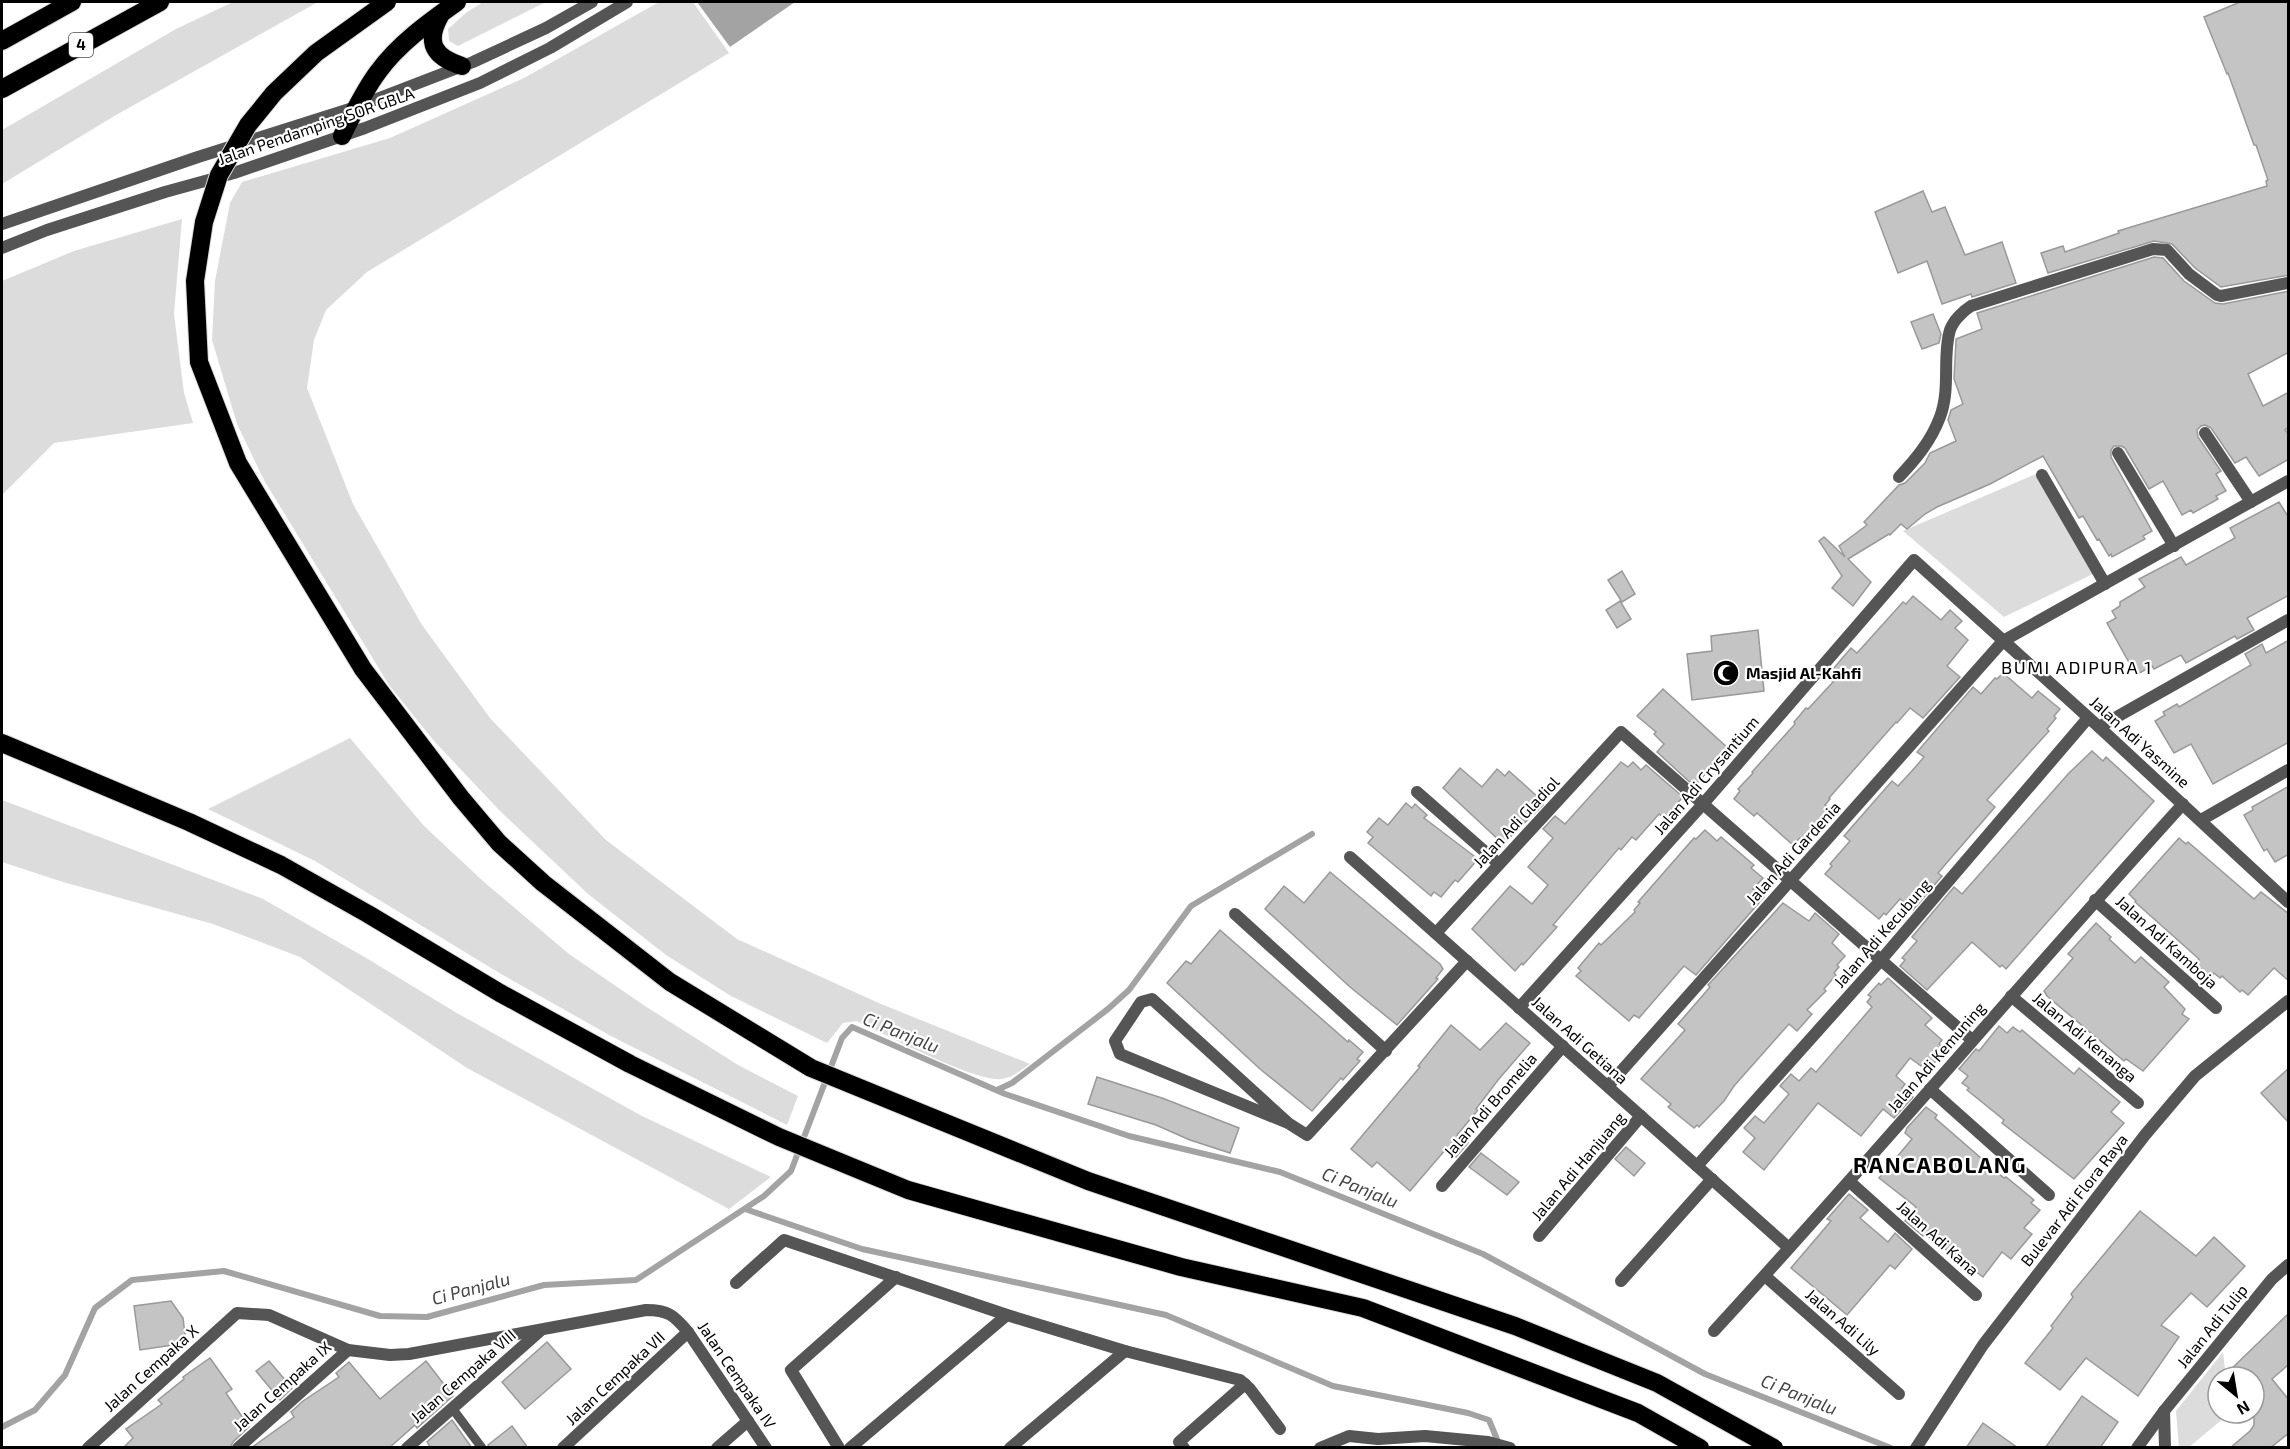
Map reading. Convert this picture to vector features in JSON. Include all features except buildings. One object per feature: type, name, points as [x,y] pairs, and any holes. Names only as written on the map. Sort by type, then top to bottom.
[{"type":"highway","points":[[2,41],[72,2]]},
{"type":"highway","name":"4","points":[[2,89],[160,2]]},
{"type":"highway","points":[[387,2],[316,53],[274,93],[248,125],[219,175],[204,222],[195,281],[198,362],[237,463],[363,669],[461,798],[499,843],[543,883],[670,982],[811,1068],[1088,1181],[1515,1326],[1657,1383],[1774,1448]]},
{"type":"highway","points":[[450,7],[436,24],[432,39],[435,50],[443,59],[462,66]]},
{"type":"highway","points":[[342,136],[356,107],[380,70],[405,43],[450,7]]},
{"type":"highway","points":[[2,743],[189,822],[281,865],[510,999],[630,1064],[779,1137],[908,1190],[1181,1267],[1362,1308],[1638,1413],[1700,1448]]},
{"type":"street","name":"Jalan Pendamping SOR GBLA","points":[[2,224],[198,157],[356,107],[462,66],[546,28],[591,2]]},
{"type":"street","name":"Jalan Pendamping SOR GBLA","points":[[2,248],[69,223],[165,192],[234,173],[342,136],[480,83],[550,48],[627,2]]},
{"type":"street","points":[[1899,477],[1917,459],[1932,437],[1941,416],[1947,392],[1950,328],[1964,310],[1971,306],[2153,249],[2167,250],[2189,274],[2217,295],[2289,283]]},
{"type":"street","points":[[2205,433],[2251,502]]},
{"type":"street","points":[[2118,453],[2174,546]]},
{"type":"street","points":[[2042,475],[2105,584]]},
{"type":"street","name":"Jalan Adi Gardenia","points":[[1608,1086],[2003,641],[2289,481]]},
{"type":"street","name":"Jalan Adi Yasmine","points":[[1914,561],[2289,902]]},
{"type":"street","name":"Jalan Adi Crysantium","points":[[1520,1008],[1703,804],[1914,561]]},
{"type":"street","points":[[2099,727],[2289,620]]},
{"type":"street","name":"Jalan Adi Kecubung","points":[[1697,1166],[1881,960],[2088,718]]},
{"type":"street","name":"Jalan Adi Gladiol","points":[[1436,933],[1621,732],[1703,804]]},
{"type":"street","points":[[2201,820],[2289,770]]},
{"type":"street","points":[[1417,792],[1499,864]]},
{"type":"street","points":[[1703,804],[1972,1040]]},
{"type":"street","name":"Jalan Adi Kemuning","points":[[1714,1331],[1850,1182],[2095,900],[2183,804]]},
{"type":"street","name":"Jalan Adi Getiana","points":[[1350,857],[1789,1248]]},
{"type":"street","name":"Jalan Adi Kamboja","points":[[2095,900],[2216,1008]]},
{"type":"street","points":[[1235,914],[1386,1051]]},
{"type":"street","points":[[1288,1123],[1152,999],[1141,1002],[1115,1041],[1120,1054],[1288,1123],[1307,1135],[1467,961]]},
{"type":"street","name":"Jalan Adi Kenanga","points":[[2011,996],[2138,1103]]},
{"type":"street","name":"Bulevar Adi Flora Raya","points":[[1916,1448],[1983,1345],[2145,1135],[2195,1076],[2289,1001]]},
{"type":"street","name":"Jalan Adi Bromelia","points":[[1442,1186],[1563,1046]]},
{"type":"street","points":[[1930,1089],[2049,1195]]},
{"type":"street","name":"Jalan Adi Hanjuang","points":[[1539,1236],[1641,1116]]},
{"type":"street","points":[[1622,1281],[1712,1179]]},
{"type":"street","name":"Jalan Adi Kana","points":[[1850,1182],[1976,1295]]},
{"type":"street","points":[[736,1283],[784,1240],[1007,1315],[1125,1351],[1240,1380],[1280,1429]]},
{"type":"street","name":"Jalan Adi Tulip","points":[[2137,1448],[2164,1411],[2272,1279],[2289,1265]]},
{"type":"street","name":"Jalan Adi Lily","points":[[1765,1276],[1899,1394]]},
{"type":"street","points":[[839,1448],[791,1370],[896,1277]]},
{"type":"street","name":"Jalan Cempaka IV","points":[[541,1330],[646,1310],[663,1310],[676,1318],[688,1332],[766,1448]]},
{"type":"street","name":"Jalan Cempaka X","points":[[88,1448],[237,1313],[269,1315],[348,1350]]},
{"type":"street","points":[[850,1448],[1007,1315]]},
{"type":"street","points":[[348,1350],[390,1355],[410,1354],[541,1330]]},
{"type":"street","name":"Jalan Cempaka VIII","points":[[407,1448],[541,1330]]},
{"type":"street","name":"Jalan Cempaka VII","points":[[563,1448],[688,1332]]},
{"type":"street","name":"Jalan Cempaka IX","points":[[238,1448],[348,1350]]},
{"type":"street","points":[[1010,1448],[1125,1351]]},
{"type":"street","points":[[1179,1446],[1245,1384]]},
{"type":"street","points":[[2164,1411],[2165,1448]]},
{"type":"street","points":[[717,1448],[748,1421]]},
{"type":"street","points":[[1320,1448],[1349,1436],[1374,1443],[1425,1436],[1488,1442],[1510,1447]]},
{"type":"lane","points":[[452,1408],[482,1448]]},
{"type":"shaded area","points":[[233,2],[318,2],[116,115],[2,184],[2,130],[176,29]]},
{"type":"shaded area","points":[[483,2],[546,2],[458,46],[449,41],[448,29],[467,12]]},
{"type":"shaded area","points":[[659,2],[693,2],[729,53],[367,272],[326,310],[314,340],[307,388],[353,504],[422,625],[490,718],[606,840],[737,939],[881,1004],[1030,1064],[1006,1078],[990,1078],[952,1066],[857,1021],[843,1023],[827,1043],[731,996],[666,955],[588,894],[499,810],[434,741],[389,685],[264,480],[237,424],[212,340],[215,281],[230,203],[242,182],[390,138],[524,78]]},
{"type":"shaded area","points":[[697,2],[795,2],[730,47]]},
{"type":"shaded area","points":[[182,219],[174,314],[184,393],[193,423],[54,443],[2,495],[2,281],[74,251]]},
{"type":"shaded area","points":[[2045,470],[2097,572],[2004,617],[1903,531]]},
{"type":"shaded area","points":[[350,738],[424,826],[484,882],[569,954],[738,1065],[798,1096],[787,1125],[611,1036],[501,974],[315,861],[208,809]]},
{"type":"shaded area","points":[[2,800],[263,899],[455,1012],[640,1115],[771,1177],[729,1209],[467,1068],[300,957],[213,924],[63,882],[2,862]]},
{"type":"shaded area","points":[[2223,1352],[2225,1365],[2213,1365]]},
{"type":"shaded area","points":[[2206,1373],[2206,1425],[2216,1425],[2189,1447],[2179,1448],[2176,1411]]},
{"type":"waterway","points":[[997,1090],[1012,1083],[1108,1009],[1129,990],[1191,906],[1312,834]]},
{"type":"waterway","name":"Ci Panjalu","points":[[2,1427],[35,1410],[65,1375],[95,1308],[132,1280],[224,1271],[380,1316],[427,1317],[544,1285],[636,1280],[764,1196],[791,1171],[842,1038],[852,1027],[1005,1094],[1129,1136],[1280,1172],[1483,1254],[1705,1374],[1891,1448]]},
{"type":"waterway","points":[[745,1209],[862,1249],[1166,1315],[1333,1386],[1468,1413],[1489,1420],[1499,1444]]},
{"type":"place","name":"Masjid Al-Kahfi","points":[[1726,673]]},
{"type":"district","name":"BUMI ADIPURA 1","points":[[2077,668]]},
{"type":"district","name":"RANCABOLANG","points":[[1940,1165]]}]
